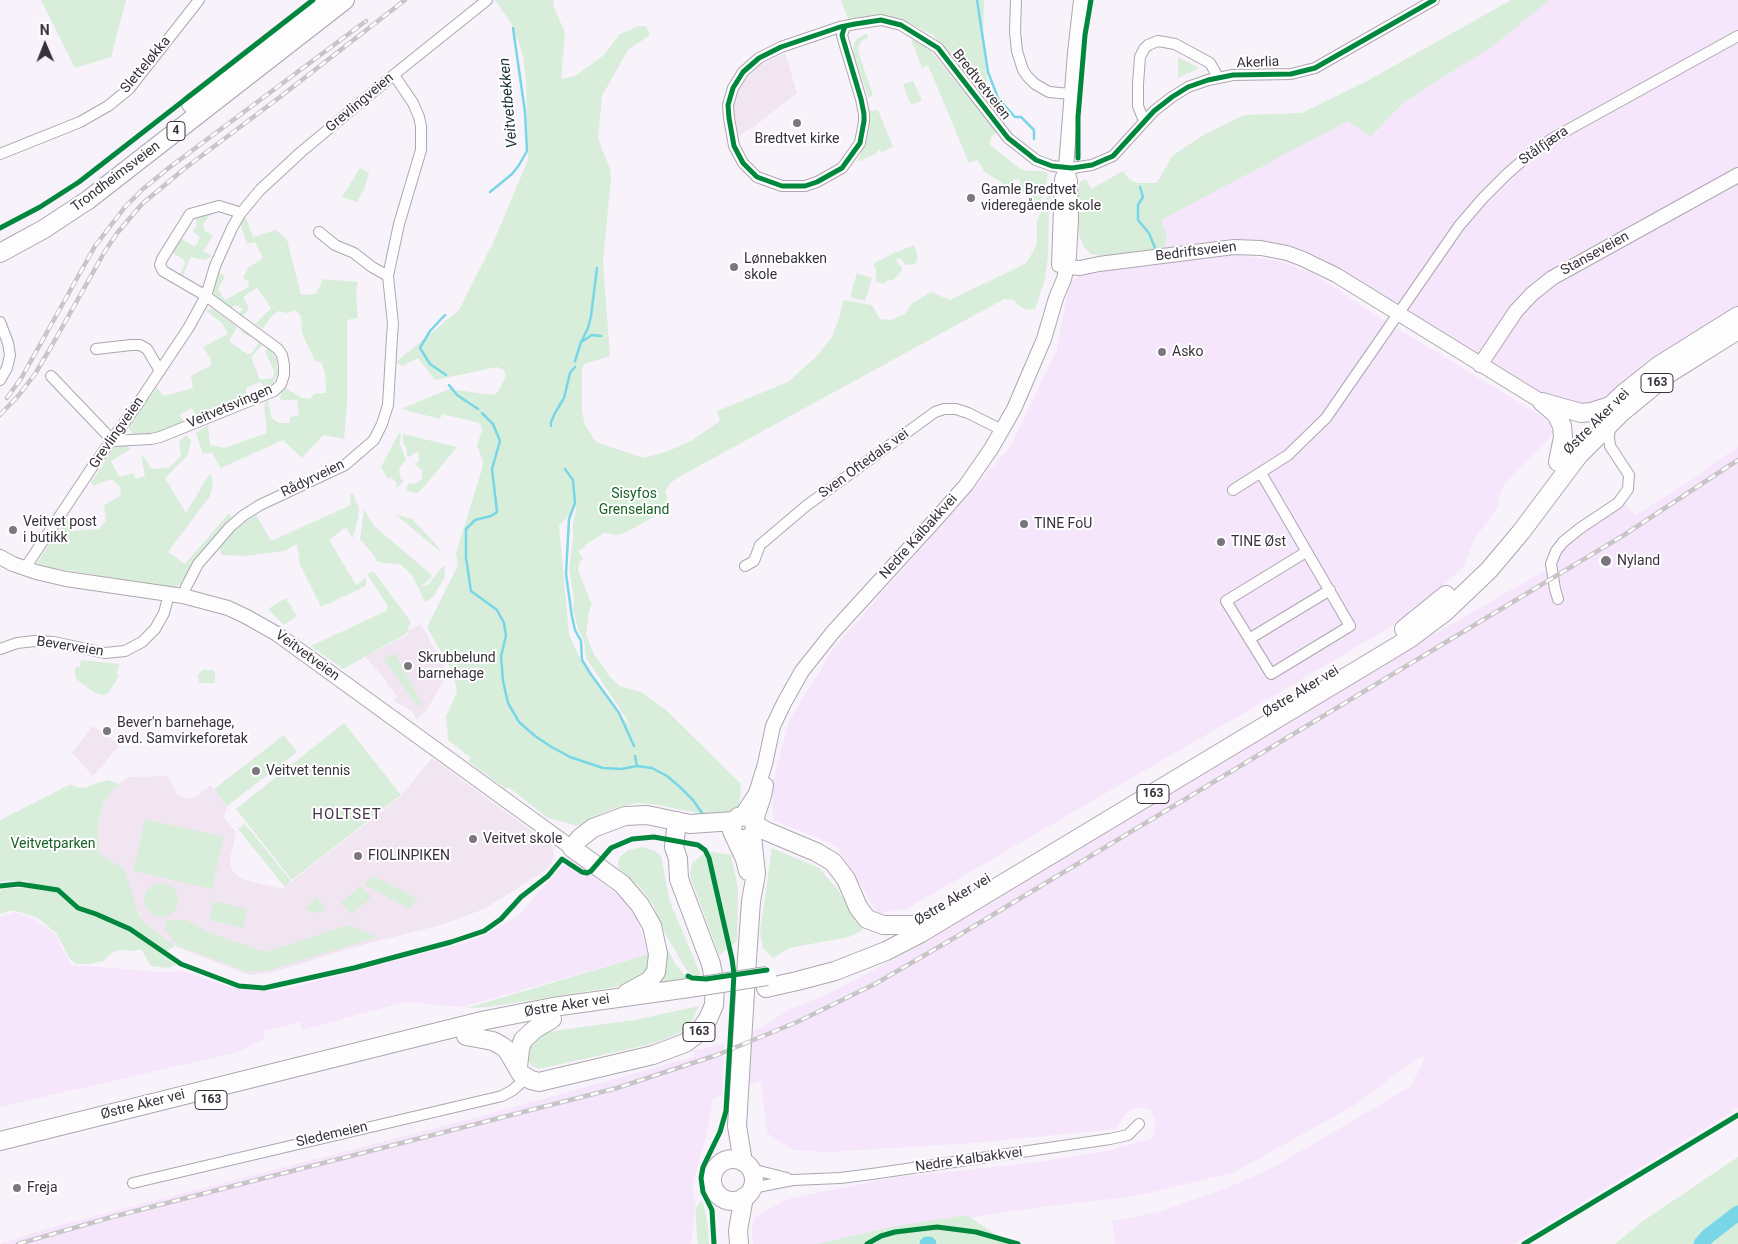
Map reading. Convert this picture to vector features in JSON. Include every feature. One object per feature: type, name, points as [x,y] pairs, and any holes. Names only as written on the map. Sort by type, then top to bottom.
[{"type":"highway","name":"Trondheimsveien","points":[[0,240],[35,221],[79,192],[325,0]]},
{"type":"highway","name":"Trondheimsveien","points":[[0,253],[44,229],[88,200],[345,0]]},
{"type":"highway","name":"Østre Aker vei","points":[[766,982],[849,954],[888,938],[913,925],[1403,629],[1451,590],[1487,555],[1578,438],[1610,414],[1658,366],[1738,316]]},
{"type":"highway","name":"Østre Aker vei","points":[[0,1153],[466,1036],[510,1026],[688,994],[766,982],[797,981],[835,971],[886,951],[921,933],[1403,643],[1445,612],[1489,570],[1521,532],[1610,414],[1633,402],[1668,374],[1738,330]]},
{"type":"highway","points":[[1542,402],[1581,412],[1610,414]]},
{"type":"highway","points":[[1542,402],[1556,414],[1562,426],[1563,437],[1558,462]]},
{"type":"highway","points":[[577,851],[608,822],[625,816],[641,814],[685,823],[744,828],[772,834],[816,852],[833,862],[846,879],[861,912],[872,921],[884,925],[913,925]]},
{"type":"highway","name":"163","points":[[466,1036],[493,1041],[502,1046],[507,1050],[522,1073],[534,1081],[545,1082],[653,1055],[685,1043],[698,1033],[714,1005],[714,978],[678,872],[678,859],[674,847],[685,823]]},
{"type":"highway","name":"Nedre Kalbakkvei","points":[[722,1162],[737,1126],[751,901],[756,874],[744,828]]},
{"type":"highway","name":"163","points":[[577,851],[629,891],[640,905],[654,933],[658,954],[656,972],[650,980],[616,998]]},
{"type":"highway","name":"Østre Aker vei","points":[[0,1141],[486,1020],[553,1007],[616,998],[688,994]]},
{"type":"highway","name":"163","points":[[522,1073],[520,1049],[523,1040],[535,1029],[552,1019]]},
{"type":"highway","name":"Nedre Kalbakkvei","points":[[737,1126],[747,1166]]},
{"type":"highway","points":[[738,1237],[748,1193],[754,1178],[747,1166],[733,1159],[722,1162],[713,1174],[713,1184],[717,1193],[725,1199],[735,1200],[748,1193]]},
{"type":"highway","points":[[725,1199],[738,1237]]},
{"type":"street","name":"Sletteløkka","points":[[0,154],[80,122],[108,106],[129,89],[199,0]]},
{"type":"street","name":"Grevlingveien","points":[[26,568],[93,466],[160,372],[188,327],[206,296],[217,262],[240,214],[260,190],[301,152],[487,0]]},
{"type":"street","points":[[1016,0],[1015,32],[1023,70],[1035,84],[1049,92],[1071,94]]},
{"type":"street","name":"Nedre Kalbakkvei","points":[[744,828],[765,789],[765,764],[773,726],[802,671],[833,632],[966,485],[1002,430],[1029,376],[1062,285],[1070,188],[1066,168],[1071,94],[1081,0]]},
{"type":"street","name":"Akerlia","points":[[1066,168],[1092,165],[1106,160],[1120,150],[1158,107],[1198,83],[1233,75],[1298,73],[1315,68],[1434,0]]},
{"type":"street","name":"Bredtvetveien","points":[[845,26],[842,39],[864,114],[860,143],[842,168],[817,182],[805,186],[782,186],[757,177],[743,163],[734,146],[729,118],[728,105],[733,88],[743,72],[759,58],[781,47],[845,26],[881,20],[901,25],[938,48],[1008,138],[1036,160],[1052,166],[1066,168]]},
{"type":"street","name":"Stålfjæra","points":[[1398,314],[1448,240],[1471,212],[1507,174],[1531,153],[1579,122],[1738,36]]},
{"type":"street","name":"Akerlia","points":[[1144,121],[1140,114],[1138,100],[1140,61],[1144,49],[1151,43],[1158,40],[1168,42],[1202,57],[1213,66],[1218,77]]},
{"type":"street","name":"Rådyrveien","points":[[176,595],[186,587],[198,564],[230,527],[244,515],[260,505],[345,465],[374,440],[382,424],[388,405],[393,324],[388,276],[399,224],[421,150],[419,117],[413,103],[394,75]]},
{"type":"street","name":"Stanseveien","points":[[1480,365],[1516,311],[1532,294],[1552,278],[1738,174]]},
{"type":"street","points":[[206,296],[163,271],[160,266],[162,260],[190,214],[219,206],[240,214]]},
{"type":"street","points":[[319,232],[335,245],[354,253],[372,267],[388,276]]},
{"type":"street","name":"Bedriftsveien","points":[[1065,261],[1080,268],[1224,247],[1274,250],[1324,268],[1542,402]]},
{"type":"street","name":"Veitvetsvingen","points":[[112,441],[151,439],[160,436],[274,391],[281,384],[284,375],[284,365],[282,355],[278,349],[206,296]]},
{"type":"street","points":[[1233,490],[1288,455],[1326,418],[1398,314]]},
{"type":"street","points":[[0,322],[10,354],[7,368],[0,380]]},
{"type":"street","points":[[96,349],[132,344],[140,345],[147,348],[160,372]]},
{"type":"street","points":[[51,376],[112,441]]},
{"type":"street","name":"Sven Oftedals vei","points":[[744,566],[754,561],[760,545],[806,506],[935,412],[944,409],[956,409],[1002,430]]},
{"type":"street","points":[[1558,599],[1554,588],[1551,564],[1556,551],[1579,528],[1618,503],[1628,489],[1629,475],[1614,454],[1609,438],[1610,414]]},
{"type":"street","points":[[1585,448],[1601,448],[1614,454]]},
{"type":"street","points":[[1261,473],[1350,626],[1271,674],[1226,601],[1306,552]]},
{"type":"street","name":"Veitvetveien","points":[[0,557],[26,568],[66,579],[176,595],[228,608],[255,621],[278,634],[577,851]]},
{"type":"street","points":[[1249,640],[1330,590]]},
{"type":"street","name":"Beverveien","points":[[0,649],[18,643],[35,641],[54,642],[105,653],[124,651],[142,642],[155,629],[176,595]]},
{"type":"street","name":"Sledemeien","points":[[133,1183],[502,1096],[513,1090],[522,1073]]},
{"type":"street","name":"Nedre Kalbakkvei","points":[[748,1193],[793,1180],[840,1178],[872,1174],[1092,1142],[1128,1135],[1139,1124]]},
{"type":"street","name":"Nedre Kalbakkvei","points":[[747,1166],[758,1172],[793,1180]]},
{"type":"shaded area","points":[[1550,0],[1738,0],[1738,308],[1649,359],[1601,400],[1584,407],[1547,395],[1316,255],[1298,248],[1246,239],[1227,239],[1165,248],[1167,234],[1160,220],[1348,121],[1372,137],[1404,102],[1493,46]]},
{"type":"shaded area","points":[[785,53],[797,93],[738,137],[734,128],[733,107],[741,85],[759,66]]},
{"type":"shaded area","points":[[1235,254],[1279,261],[1316,275],[1379,317],[1543,417],[1552,432],[1549,439],[1503,486],[1498,507],[1473,541],[1464,566],[1423,604],[1394,625],[908,908],[878,914],[837,846],[773,820],[772,785],[789,721],[833,649],[1010,447],[1057,350],[1069,283],[1082,274]]},
{"type":"shaded area","name":"Nyland","points":[[1738,447],[1738,1108],[1514,1244],[1115,1244],[1112,1221],[1159,1212],[1229,1187],[1272,1168],[1410,1087],[1423,1063],[1424,1056],[1397,1073],[1355,1105],[1235,1172],[1137,1196],[1041,1207],[897,1228],[822,1244],[753,1244],[754,1218],[783,1201],[796,1197],[897,1177],[1024,1164],[1112,1150],[1153,1138],[1155,1119],[1151,1110],[1142,1107],[1131,1109],[1123,1117],[1117,1129],[973,1143],[828,1152],[793,1150],[767,1133],[761,1081],[747,1086],[749,1033],[761,1028],[790,1009],[826,995],[920,945],[1410,648],[1544,571],[1555,570],[1557,561],[1564,549],[1586,529],[1624,504],[1636,515],[1702,473]]},
{"type":"shaded area","name":"Skrubbelund barnehage","points":[[421,624],[448,674],[426,711],[417,719],[412,711],[394,701],[397,696],[386,683],[387,681],[365,657],[409,634],[407,631]]},
{"type":"shaded area","points":[[93,726],[120,745],[93,776],[72,753]]},
{"type":"shaded area","points":[[432,758],[552,846],[554,855],[551,864],[541,873],[484,909],[441,925],[362,945],[270,973],[248,975],[175,946],[143,922],[138,910],[98,853],[98,826],[103,804],[112,789],[117,788],[119,784],[129,777],[168,776],[177,794],[187,799],[196,797],[211,785],[227,806],[224,817],[236,832],[230,859],[234,873],[244,880],[282,889],[399,798]]},
{"type":"shaded area","points":[[570,856],[623,900],[636,917],[649,954],[462,1007],[405,1002],[302,1030],[300,1022],[264,1031],[264,1039],[238,1052],[0,1107],[0,917],[15,912],[34,919],[55,934],[71,965],[164,972],[183,971],[222,985],[255,991],[282,990],[464,943],[485,935],[518,916]]},
{"type":"shaded area","points":[[724,1043],[722,1095],[713,1099],[707,1133],[692,1186],[696,1207],[691,1244],[0,1244],[45,1229],[471,1119],[693,1057],[694,1051]]},
{"type":"green space","points":[[41,0],[126,0],[111,57],[75,68]]},
{"type":"green space","name":"Sisyfos Grenseland","points":[[495,0],[554,0],[553,6],[565,32],[561,79],[575,76],[604,55],[620,34],[639,26],[646,26],[650,35],[628,50],[602,96],[598,139],[610,169],[611,178],[603,262],[610,356],[584,364],[582,370],[582,411],[585,425],[596,442],[644,458],[666,452],[691,441],[720,421],[717,411],[788,382],[818,355],[832,337],[840,316],[843,300],[872,305],[880,319],[891,320],[905,314],[911,304],[931,292],[950,300],[1025,264],[1037,243],[1037,222],[1048,195],[1052,192],[1049,207],[1048,257],[1045,279],[1035,309],[1022,308],[1013,300],[1004,299],[679,477],[670,483],[665,491],[667,504],[662,512],[627,532],[617,535],[604,533],[578,551],[583,559],[579,564],[578,570],[592,605],[589,611],[586,635],[594,654],[610,677],[620,686],[641,692],[666,710],[741,784],[739,810],[723,818],[652,804],[636,803],[603,813],[578,826],[548,818],[508,787],[506,789],[468,761],[471,758],[448,740],[446,716],[457,692],[453,673],[427,627],[458,565],[456,553],[482,469],[483,461],[477,446],[482,430],[481,425],[476,422],[442,414],[440,419],[401,409],[449,389],[492,395],[497,393],[505,378],[505,371],[497,367],[435,380],[418,358],[402,366],[396,362],[459,310],[493,243],[528,160],[526,80],[523,55],[512,25]],"holes":[[[577,506],[573,523],[573,540],[569,568],[574,599],[573,609],[578,629],[584,641],[586,658],[632,727],[618,714],[582,663],[569,634],[559,526]]]},
{"type":"green space","points":[[841,0],[984,0],[983,43],[990,101],[933,35],[902,20],[882,17],[849,22]]},
{"type":"green space","points":[[1511,0],[1550,0],[1493,46],[1404,102],[1371,137],[1348,121],[1161,220],[1167,234],[1165,248],[1105,256],[1091,254],[1084,247],[1079,235],[1078,192],[1080,182],[1086,179],[1091,189],[1123,171],[1129,179],[1137,183],[1157,183],[1172,156],[1205,134],[1244,115],[1302,113],[1367,81]]},
{"type":"green space","points":[[867,33],[868,38],[861,41],[858,48],[873,95],[869,98],[853,54],[854,43]]},
{"type":"green space","points":[[911,39],[931,51],[997,132],[991,137],[990,145],[1019,168],[1026,171],[1048,173],[1045,193],[1039,203],[1034,202],[1025,195],[1018,179],[1014,179],[1008,187],[985,172],[977,160],[969,163],[928,65],[922,68]]},
{"type":"green space","points":[[1178,57],[1199,68],[1178,78]]},
{"type":"green space","points":[[913,81],[922,100],[913,104],[910,103],[903,84]]},
{"type":"green space","points":[[878,110],[893,147],[882,152],[878,149],[876,154],[857,162],[869,130],[869,111]]},
{"type":"green space","points":[[360,168],[369,173],[365,187],[357,202],[342,197]]},
{"type":"green space","points":[[212,210],[203,224],[204,230],[213,236],[203,251],[212,256],[204,260],[191,257],[182,277],[179,276],[185,264],[184,260],[172,252],[167,262],[164,261],[177,236],[195,247],[200,237],[193,232],[197,225],[194,214]]},
{"type":"green space","points":[[245,215],[253,237],[276,230],[287,240],[301,295],[316,294],[323,279],[358,282],[356,292],[358,318],[347,320],[347,406],[344,439],[323,435],[302,458],[283,440],[221,468],[212,453],[203,454],[196,433],[208,425],[210,445],[224,448],[267,433],[264,407],[267,398],[272,418],[279,423],[290,423],[290,417],[299,415],[297,400],[280,400],[282,386],[302,398],[310,399],[314,394],[326,393],[325,373],[321,362],[315,361],[302,333],[301,316],[295,310],[288,313],[278,311],[270,318],[263,329],[255,324],[271,308],[257,288],[243,297],[249,308],[241,318],[238,315],[243,309],[236,305],[229,309],[217,299],[213,291],[219,272],[225,277],[218,289],[225,300],[249,287],[248,281],[243,278],[248,268],[263,258],[255,242],[247,244],[240,223]]},
{"type":"green space","points":[[914,245],[918,256],[916,263],[906,265],[900,258],[895,260],[902,267],[899,274],[893,280],[888,280],[883,284],[876,281],[876,269],[873,264]]},
{"type":"green space","points":[[857,273],[872,278],[865,301],[850,297]]},
{"type":"green space","points":[[213,309],[237,327],[229,341],[247,354],[252,353],[259,342],[242,332],[241,329],[264,343],[251,357],[260,380],[273,378],[274,371],[265,351],[268,347],[276,358],[278,373],[272,384],[265,388],[260,382],[246,388],[246,398],[197,419],[192,408],[180,414],[185,425],[163,433],[135,437],[128,427],[157,387],[163,396],[193,388],[191,376],[211,365],[211,359],[203,347],[228,334],[222,323],[205,310]]},
{"type":"green space","points":[[399,433],[401,433],[400,444],[406,460],[399,469],[401,480],[403,479],[404,481],[398,487],[395,486],[397,484],[391,477],[388,479],[381,467]]},
{"type":"green space","points":[[403,434],[457,447],[417,493],[406,491],[408,484],[417,483],[422,478],[422,470],[415,464],[419,461],[419,453],[416,452],[409,457],[407,456],[407,449],[403,443]]},
{"type":"green space","points":[[186,435],[191,440],[188,455],[165,478],[186,513],[210,473],[213,480],[212,488],[210,496],[168,552],[185,564],[229,513],[232,518],[179,585],[173,588],[41,566],[37,563],[66,519],[68,519],[70,531],[99,529],[106,520],[104,505],[120,496],[121,489],[111,479],[93,486],[91,482],[115,447],[125,445],[131,449],[111,461],[119,477],[133,473],[136,479],[145,476],[141,455],[145,458],[151,469],[168,468],[181,456],[179,442]]},
{"type":"green space","points":[[353,494],[359,508],[353,538],[347,528],[329,540],[356,585],[366,578],[366,586],[321,607],[300,565],[297,544],[284,551],[244,556],[222,555],[218,544],[256,514],[271,541],[351,505],[350,495]]},
{"type":"green space","points":[[364,509],[374,526],[431,574],[431,578],[420,587],[428,585],[444,565],[444,578],[433,597],[425,602],[412,575],[400,564],[376,561],[375,557],[360,539]]},
{"type":"green space","points":[[395,514],[412,519],[443,554]]},
{"type":"green space","points":[[373,571],[411,622],[406,634],[343,669],[311,646],[386,611],[388,606],[367,574]]},
{"type":"green space","points":[[286,598],[297,616],[284,625],[268,609]]},
{"type":"green space","points":[[395,653],[422,704],[418,707],[384,660]]},
{"type":"green space","points":[[81,660],[120,664],[116,674],[119,676],[109,692],[105,695],[95,693],[76,679],[76,667],[80,667]]},
{"type":"green space","points":[[202,670],[213,670],[215,683],[199,683],[198,675]]},
{"type":"green space","points":[[344,723],[401,795],[292,880],[236,809]]},
{"type":"green space","name":"Veitvet tennis","points":[[284,735],[297,752],[227,806],[214,789]]},
{"type":"green space","name":"Veitvetparken","points":[[107,780],[119,784],[117,788],[112,789],[103,804],[98,826],[98,853],[124,868],[143,922],[175,946],[162,954],[176,965],[168,968],[151,966],[143,952],[139,949],[135,951],[119,950],[110,954],[104,961],[76,964],[70,959],[56,933],[38,918],[13,910],[0,914],[0,892],[2,889],[29,887],[28,881],[0,882],[0,820],[71,784],[75,787],[84,788]]},
{"type":"green space","points":[[145,819],[224,837],[212,889],[133,871]]},
{"type":"green space","points":[[245,824],[291,881],[285,887],[238,829]]},
{"type":"green space","points":[[642,847],[653,850],[661,856],[670,902],[701,975],[696,976],[687,971],[663,930],[653,904],[643,891],[619,868],[618,862],[620,857],[628,850]]},
{"type":"green space","points":[[772,848],[819,868],[838,890],[857,921],[863,927],[861,931],[849,937],[789,948],[773,958],[763,948],[760,932]]},
{"type":"green space","points":[[707,851],[731,855],[738,888],[737,941],[719,955],[690,876],[692,863]]},
{"type":"green space","points":[[373,876],[417,898],[409,909],[364,884]]},
{"type":"green space","points":[[161,883],[173,888],[178,900],[173,912],[161,917],[149,912],[144,900],[149,888]]},
{"type":"green space","points":[[361,886],[371,898],[351,914],[341,902]]},
{"type":"green space","points":[[316,897],[326,908],[320,913],[305,910]]},
{"type":"green space","points":[[214,901],[247,909],[243,928],[209,920]]},
{"type":"green space","points":[[166,920],[186,920],[212,934],[266,952],[347,925],[377,937],[270,970],[248,972],[178,946],[164,928]]},
{"type":"green space","points":[[662,939],[676,965],[689,980],[641,989]]},
{"type":"green space","points":[[649,954],[649,971],[641,979],[621,986],[488,1007],[467,1008]]},
{"type":"green space","points":[[699,1006],[691,1023],[678,1034],[651,1044],[539,1069],[531,1066],[527,1055],[529,1047],[534,1041],[543,1034],[553,1031],[635,1020]]},
{"type":"green space","points":[[1738,1157],[1738,1244],[1615,1244],[1643,1221]]},
{"type":"green space","points":[[701,1201],[703,1202],[708,1227],[709,1244],[698,1244],[696,1207]]},
{"type":"green space","points":[[967,1215],[1009,1244],[817,1244],[890,1227]]},
{"type":"waterway","points":[[977,0],[988,72],[998,98],[1015,117],[1021,117],[1034,130],[1034,139]]},
{"type":"waterway","name":"Veitvetbekken","points":[[490,192],[512,174],[527,151],[525,112],[513,28]]},
{"type":"waterway","points":[[1140,187],[1143,197],[1138,205],[1138,220],[1149,233],[1155,248]]},
{"type":"waterway","points":[[581,342],[588,328],[591,316],[597,268]]},
{"type":"waterway","name":"Veitvetbekken","points":[[445,315],[430,331],[420,348],[430,364],[446,375]]},
{"type":"waterway","points":[[575,361],[581,342],[592,335],[601,336]]},
{"type":"waterway","points":[[551,426],[555,413],[564,398],[570,373],[575,367]]},
{"type":"waterway","name":"Veitvetbekken","points":[[449,385],[457,395],[478,409]]},
{"type":"waterway","name":"Veitvetbekken","points":[[482,413],[493,424],[500,441],[492,469],[497,512],[491,516],[475,520],[466,529],[466,558],[471,591],[497,610],[504,623],[506,636],[501,656],[503,681],[508,703],[519,722],[550,746],[570,757],[603,768],[621,769],[637,766],[652,768],[667,776],[681,788],[702,813]]},
{"type":"waterway","points":[[565,469],[573,480],[575,503],[569,519],[566,574],[572,617],[575,630],[581,641],[582,660],[619,713],[634,746]]},
{"type":"waterway","points":[[635,756],[637,766]]},
{"type":"waterway","points":[[1701,1244],[1708,1236],[1738,1213]]},
{"type":"railway","points":[[0,415],[35,374],[105,251],[118,232],[142,204],[184,169],[405,0]]},
{"type":"railway","points":[[7,398],[22,377],[95,246],[125,207],[170,167],[366,21]]},
{"type":"railway","points":[[18,1244],[112,1217],[617,1088],[717,1055],[797,1022],[875,984],[961,934],[1624,535],[1738,460]]},
{"type":"cycle path","points":[[0,228],[40,207],[79,182],[313,0]]},
{"type":"cycle path","points":[[1078,158],[1078,117],[1085,35],[1091,0]]},
{"type":"cycle path","points":[[845,26],[842,35],[864,114],[860,143],[842,168],[817,182],[805,186],[782,186],[757,177],[743,163],[734,146],[728,105],[733,88],[743,72],[759,58],[781,47],[840,27],[855,24],[881,20],[901,25],[938,48],[1008,138],[1036,160],[1052,166],[1072,168],[1092,165],[1113,156],[1154,111],[1188,87],[1208,80],[1233,75],[1291,74],[1315,68],[1434,0]]},
{"type":"cycle path","points":[[0,886],[19,884],[58,890],[78,908],[130,929],[181,964],[239,986],[264,988],[354,968],[451,942],[484,931],[501,919],[521,897],[548,876],[562,859],[582,872],[587,873],[591,871],[611,848],[632,839],[654,837],[698,845],[705,850],[709,858],[734,974],[726,1111],[720,1132],[703,1167],[701,1178],[703,1192],[712,1210],[714,1244]]},
{"type":"cycle path","points":[[688,976],[706,979],[767,970]]},
{"type":"cycle path","points":[[1524,1244],[1738,1115]]},
{"type":"cycle path","points":[[867,1244],[881,1236],[895,1232],[937,1227],[976,1232],[1018,1244]]},
{"type":"place","name":"Bredtvet kirke","points":[[797,123]]},
{"type":"place","name":"Gamle Bredtvet videregående skole","points":[[971,198]]},
{"type":"place","name":"Lønnebakken skole","points":[[734,267]]},
{"type":"place","name":"Asko","points":[[1162,352]]},
{"type":"place","name":"TINE FoU","points":[[1024,524]]},
{"type":"place","name":"Veitvet post i butikk","points":[[13,530]]},
{"type":"place","name":"TINE Øst","points":[[1221,542]]},
{"type":"place","name":"Nyland","points":[[1606,561]]},
{"type":"place","name":"Skrubbelund barnehage","points":[[408,666]]},
{"type":"place","name":"Bever'n barnehage, avd. Samvirkeforetak","points":[[107,731]]},
{"type":"place","name":"Veitvet tennis","points":[[256,771]]},
{"type":"place","name":"Veitvet skole","points":[[473,839]]},
{"type":"place","name":"FIOLINPIKEN","points":[[358,856]]},
{"type":"place","name":"Freja","points":[[17,1188]]},
{"type":"district","name":"HOLTSET","points":[[347,815]]}]
